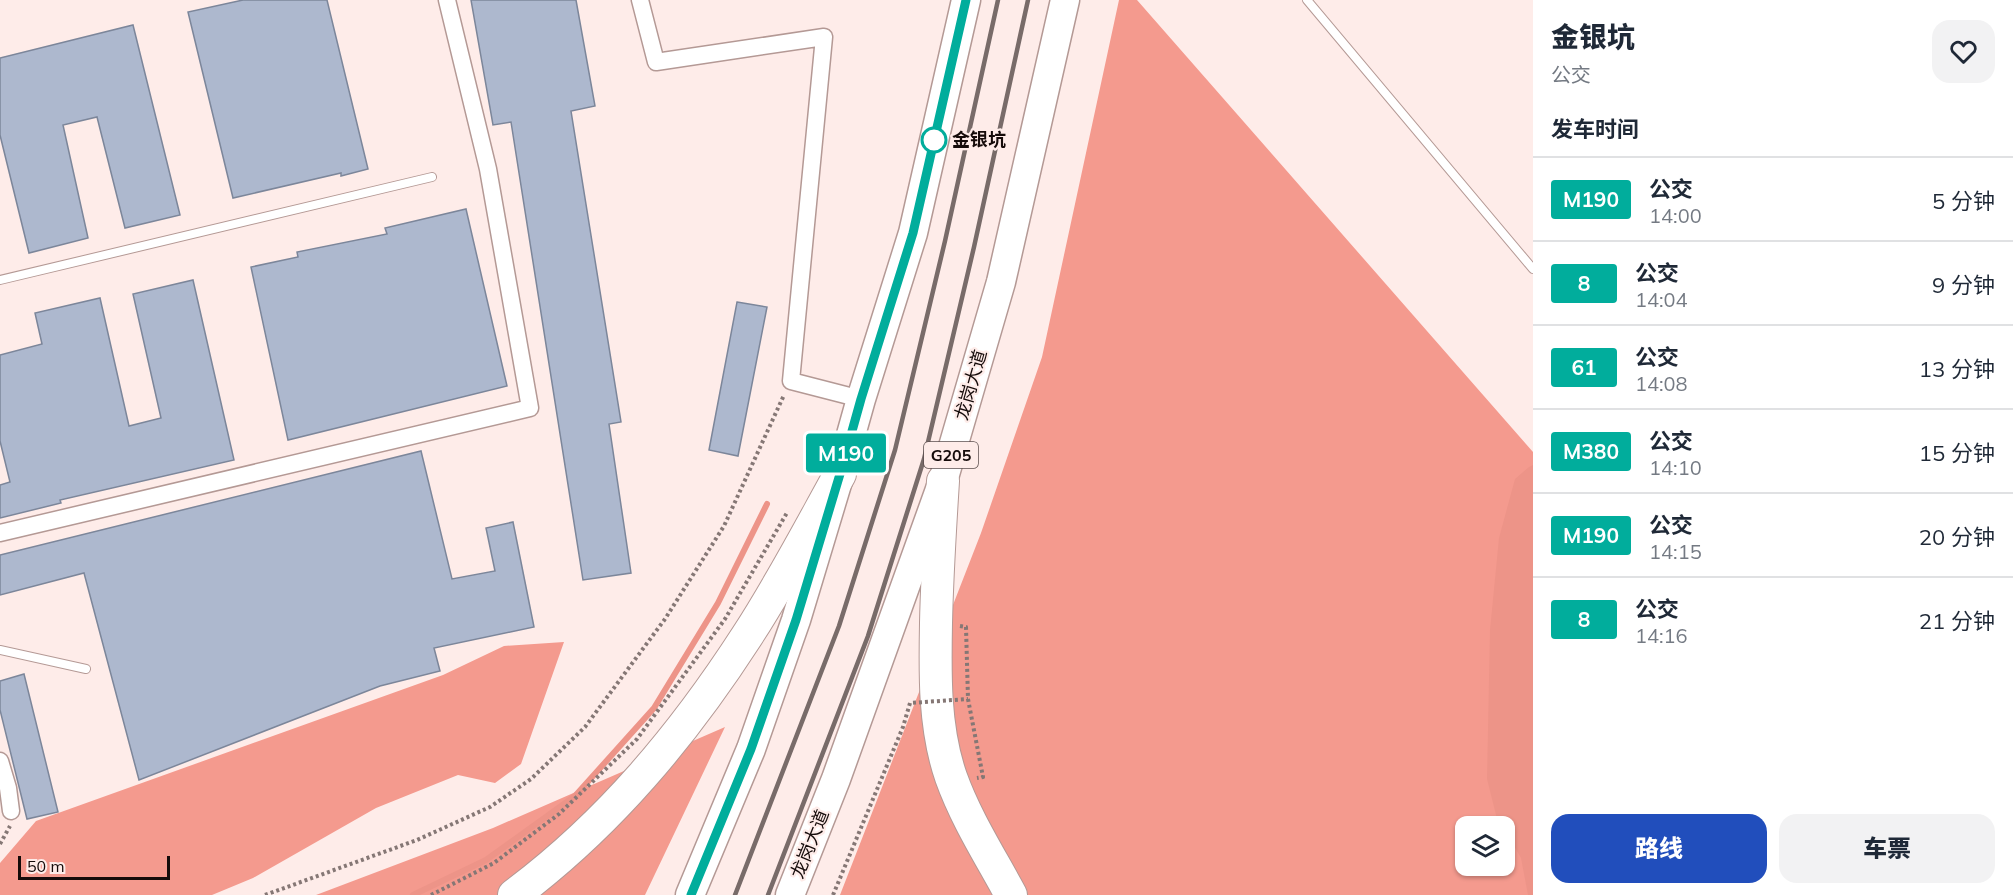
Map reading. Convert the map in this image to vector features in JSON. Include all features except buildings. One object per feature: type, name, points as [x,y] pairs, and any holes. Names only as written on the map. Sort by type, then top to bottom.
[{"type":"highway","points":[[690,895],[751,749],[796,620],[913,233],[966,0]]},
{"type":"highway","name":"龙岗大道","points":[[790,895],[836,779],[943,481],[1001,282],[1065,0]]},
{"type":"highway","points":[[514,895],[549,869],[602,820],[658,759],[706,696],[748,635],[840,474]]},
{"type":"highway","points":[[943,481],[937,571],[935,684],[943,744],[964,811],[1011,895]]},
{"type":"street","points":[[0,532],[530,408],[488,169],[447,0]]},
{"type":"street","points":[[640,0],[656,62],[824,37],[790,381],[861,399]]},
{"type":"street","points":[[0,761],[8,788],[11,811]]},
{"type":"lane","points":[[1307,0],[1533,270]]},
{"type":"lane","points":[[0,280],[432,177]]},
{"type":"lane","points":[[0,650],[86,669]]},
{"type":"path","points":[[265,895],[417,840],[490,807],[531,779],[585,727],[665,619],[724,525],[790,381]]},
{"type":"path","points":[[431,895],[494,862],[559,814],[636,740],[725,619],[788,511]]},
{"type":"path","points":[[966,627],[968,699],[983,777]]},
{"type":"path","points":[[833,895],[903,727],[910,703],[968,699]]},
{"type":"shaded area","points":[[1119,0],[1137,0],[1533,452],[1533,895],[840,895],[981,533],[1042,357]]},
{"type":"shaded area","points":[[1533,465],[1533,895],[1528,895],[1521,858],[1515,848],[1515,816],[1496,816],[1487,779],[1490,630],[1499,538],[1515,479]]},
{"type":"shaded area","points":[[564,642],[521,764],[495,783],[458,775],[376,808],[253,878],[212,895],[0,895],[0,863],[36,821],[443,675],[504,646]]},
{"type":"shaded area","points":[[725,727],[645,895],[316,895],[493,828]]},
{"type":"waterway","points":[[413,895],[486,860],[575,796],[654,708],[718,603],[767,504]]},
{"type":"railway","points":[[735,895],[839,626],[895,450],[945,241],[998,0]]},
{"type":"railway","points":[[768,895],[868,636],[924,459],[974,247],[1028,0]]},
{"type":"bus line","name":"M190","points":[[691,895],[751,749],[796,620],[913,233],[966,0]]},
{"type":"place","name":"金银坑","points":[[934,140]]}]
